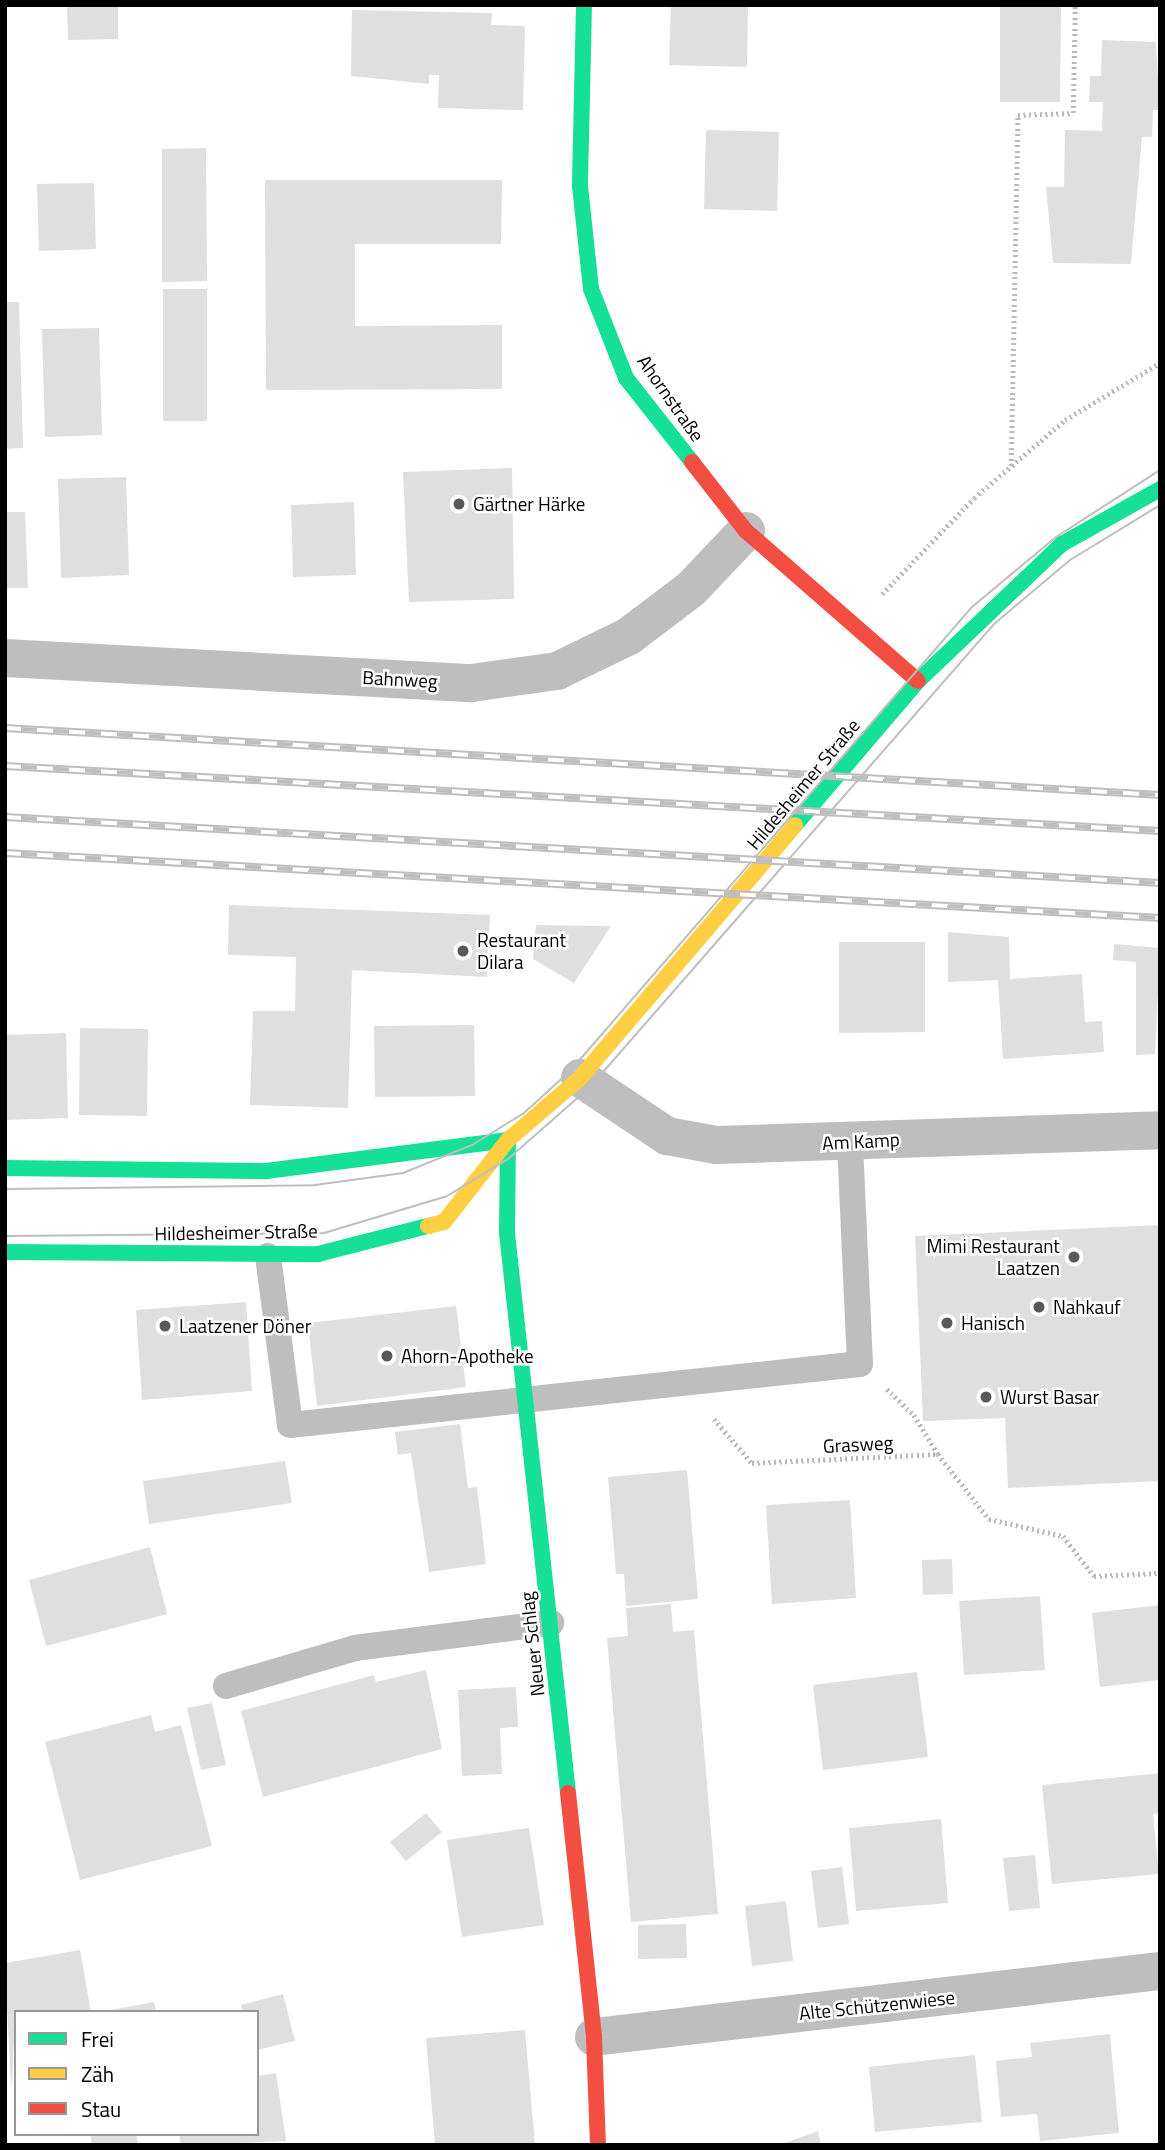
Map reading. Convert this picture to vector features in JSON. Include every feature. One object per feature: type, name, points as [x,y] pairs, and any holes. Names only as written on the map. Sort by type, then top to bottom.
[{"type":"street","name":"Ahornstraße","points":[[584,5],[580,186],[591,289],[626,377],[746,531],[918,681]]},
{"type":"street","name":"Hildesheimer Straße","points":[[5,1252],[268,1256],[318,1254],[444,1222],[508,1140],[580,1078],[918,681],[1062,544],[1160,489]]},
{"type":"street","name":"Bahnweg","points":[[5,658],[471,682],[557,671],[629,636],[691,589],[746,531]]},
{"type":"street","name":"Am Kamp","points":[[580,1078],[667,1136],[716,1145],[849,1143],[1160,1130]]},
{"type":"street","points":[[5,1168],[266,1171],[508,1140]]},
{"type":"street","name":"Neuer Schlag","points":[[508,1140],[507,1233],[594,2036],[597,2145]]},
{"type":"street","name":"Alte Schützenwiese","points":[[594,2036],[1160,1971]]},
{"type":"lane","points":[[268,1256],[290,1425],[524,1396],[860,1363],[849,1143]]},
{"type":"lane","points":[[226,1686],[355,1648],[551,1623]]},
{"type":"path","points":[[1011,466],[1018,115],[1073,113],[1075,5]]},
{"type":"path","points":[[855,626],[1011,466],[1065,420],[1160,363]]},
{"type":"path","points":[[860,1363],[914,1415],[938,1454],[989,1519],[1063,1536],[1094,1576],[1160,1573]]},
{"type":"path","name":"Grasweg","points":[[708,1412],[752,1464],[938,1454]]},
{"type":"building","points":[[67,5],[118,5],[118,39],[68,40]]},
{"type":"building","points":[[671,5],[748,5],[747,67],[669,65]]},
{"type":"building","points":[[1000,5],[1061,5],[1060,102],[1000,102]]},
{"type":"building","points":[[352,10],[492,13],[491,25],[525,26],[523,110],[438,108],[439,75],[429,75],[429,84],[351,76]]},
{"type":"building","points":[[1102,40],[1156,42],[1160,110],[1153,110],[1152,137],[1142,137],[1131,264],[1053,263],[1046,187],[1064,187],[1065,130],[1102,131],[1103,102],[1089,102],[1090,76],[1101,76]]},
{"type":"building","points":[[706,130],[779,132],[777,211],[704,209]]},
{"type":"building","points":[[206,148],[207,281],[162,282],[162,149]]},
{"type":"building","points":[[265,180],[502,180],[501,244],[355,244],[355,326],[502,325],[502,389],[266,390]]},
{"type":"building","points":[[94,183],[96,249],[39,251],[37,184]]},
{"type":"building","points":[[163,289],[207,289],[207,421],[163,421]]},
{"type":"building","points":[[5,302],[19,302],[23,448],[5,449]]},
{"type":"building","points":[[99,328],[102,435],[45,437],[42,329]]},
{"type":"building","name":"Gärtner Härke","points":[[512,468],[514,599],[409,602],[403,472]]},
{"type":"building","points":[[126,477],[129,575],[61,578],[58,479]]},
{"type":"building","points":[[354,502],[356,575],[293,577],[291,505]]},
{"type":"building","points":[[5,512],[25,512],[28,588],[5,588]]},
{"type":"building","points":[[229,905],[490,915],[487,977],[352,970],[348,1108],[250,1105],[253,1011],[295,1011],[296,957],[228,955]]},
{"type":"building","points":[[536,925],[611,926],[574,983],[533,959]]},
{"type":"building","points":[[948,932],[1009,937],[1010,979],[1082,974],[1085,1022],[1102,1021],[1104,1052],[1003,1059],[998,980],[948,982]]},
{"type":"building","points":[[839,942],[925,942],[925,1032],[839,1033]]},
{"type":"building","points":[[1114,944],[1160,948],[1155,1054],[1136,1055],[1136,962],[1113,960]]},
{"type":"building","points":[[474,1025],[475,1096],[375,1097],[374,1026]]},
{"type":"building","points":[[80,1028],[148,1029],[147,1116],[79,1115]]},
{"type":"building","points":[[66,1033],[68,1118],[6,1120],[5,1035]]},
{"type":"building","name":"Nahkauf","points":[[1160,1225],[1160,1481],[1008,1488],[1005,1418],[923,1421],[915,1236]]},
{"type":"building","points":[[246,1302],[252,1391],[142,1400],[136,1310]]},
{"type":"building","points":[[456,1306],[466,1387],[317,1406],[308,1323]]},
{"type":"building","points":[[460,1424],[468,1488],[477,1487],[486,1564],[429,1572],[411,1453],[398,1455],[395,1432]]},
{"type":"building","points":[[285,1461],[292,1503],[149,1524],[143,1481]]},
{"type":"building","points":[[687,1470],[698,1599],[626,1606],[624,1574],[616,1574],[608,1477]]},
{"type":"building","points":[[850,1500],[856,1598],[772,1604],[766,1505]]},
{"type":"building","points":[[150,1547],[167,1614],[46,1646],[29,1580]]},
{"type":"building","points":[[952,1559],[953,1594],[923,1595],[922,1560]]},
{"type":"building","points":[[1040,1596],[1045,1670],[964,1675],[959,1601]]},
{"type":"building","points":[[671,1604],[673,1632],[694,1630],[718,1914],[631,1922],[607,1638],[628,1636],[626,1608]]},
{"type":"building","points":[[1160,1605],[1160,1680],[1100,1687],[1092,1613]]},
{"type":"building","points":[[426,1670],[442,1749],[263,1797],[241,1711],[374,1675],[376,1682]]},
{"type":"building","points":[[917,1672],[928,1757],[823,1770],[813,1685]]},
{"type":"building","points":[[516,1687],[518,1727],[500,1728],[502,1774],[462,1776],[458,1690]]},
{"type":"building","points":[[212,1703],[226,1765],[201,1770],[187,1708]]},
{"type":"building","points":[[151,1715],[155,1732],[181,1725],[212,1846],[80,1880],[45,1742]]},
{"type":"building","points":[[1160,1773],[1160,1813],[1153,1814],[1159,1874],[1052,1884],[1042,1785]]},
{"type":"building","points":[[426,1813],[442,1832],[406,1861],[390,1842]]},
{"type":"building","points":[[941,1819],[948,1903],[856,1911],[849,1828]]},
{"type":"building","points":[[529,1828],[544,1925],[462,1937],[447,1840]]},
{"type":"building","points":[[1035,1855],[1040,1908],[1009,1911],[1003,1858]]},
{"type":"building","points":[[842,1867],[849,1924],[818,1928],[811,1871]]},
{"type":"building","points":[[786,1901],[793,1961],[752,1966],[745,1906]]},
{"type":"building","points":[[686,1924],[687,1958],[638,1959],[638,1925]]},
{"type":"building","points":[[80,1950],[91,2010],[14,2010],[11,2090],[5,1963]]},
{"type":"building","points":[[283,1994],[295,2041],[259,2050],[259,2010],[242,2010],[241,2005]]},
{"type":"building","points":[[154,2002],[156,2010],[111,2010]]},
{"type":"building","points":[[525,2030],[535,2145],[435,2145],[426,2038]]},
{"type":"building","points":[[1110,2034],[1119,2133],[1040,2141],[1037,2114],[1001,2117],[996,2061],[1032,2057],[1030,2043]]},
{"type":"building","points":[[975,2055],[982,2122],[875,2132],[869,2067]]},
{"type":"building","points":[[276,2073],[286,2141],[181,2145],[179,2136],[259,2136],[259,2076]]},
{"type":"building","points":[[818,2131],[821,2145],[782,2145],[782,2144]]},
{"type":"building","points":[[90,2136],[136,2136],[138,2145],[92,2145]]},
{"type":"tram line","points":[[5,1189],[315,1185],[403,1173],[472,1145],[524,1113],[570,1071],[972,607],[1056,537],[1160,470]]},
{"type":"tram line","points":[[5,1236],[324,1233],[447,1196],[508,1159],[590,1087],[994,624],[1070,560],[1160,505]]},
{"type":"railway","points":[[5,728],[1160,795]]},
{"type":"railway","points":[[5,766],[1160,831]]},
{"type":"railway","points":[[5,817],[1160,883]]},
{"type":"railway","points":[[5,853],[1160,918]]},
{"type":"traffic: fast","points":[[584,5],[580,186],[591,289],[626,378],[692,462]]},
{"type":"traffic: fast","points":[[795,825],[918,681],[1062,544],[1160,489]]},
{"type":"traffic: fast","points":[[508,1140],[507,1233],[568,1793]]},
{"type":"traffic: fast","points":[[5,1168],[266,1171],[508,1140]]},
{"type":"traffic: fast","points":[[5,1252],[318,1254],[428,1226]]},
{"type":"traffic: slow","points":[[428,1226],[444,1222],[508,1140],[580,1078],[795,825]]},
{"type":"traffic: jam","points":[[692,462],[746,531],[918,681]]},
{"type":"traffic: jam","points":[[568,1793],[594,2037],[598,2145]]},
{"type":"place","name":"Gärtner Härke","points":[[459,504]]},
{"type":"place","name":"Restaurant Dilara","points":[[463,951]]},
{"type":"place","name":"Mimi Restaurant Laatzen","points":[[1074,1257]]},
{"type":"place","name":"Nahkauf","points":[[1039,1307]]},
{"type":"place","name":"Hanisch","points":[[947,1323]]},
{"type":"place","name":"Laatzener Döner","points":[[165,1326]]},
{"type":"place","name":"Ahorn-Apotheke","points":[[387,1356]]},
{"type":"place","name":"Wurst Basar","points":[[986,1397]]}]
